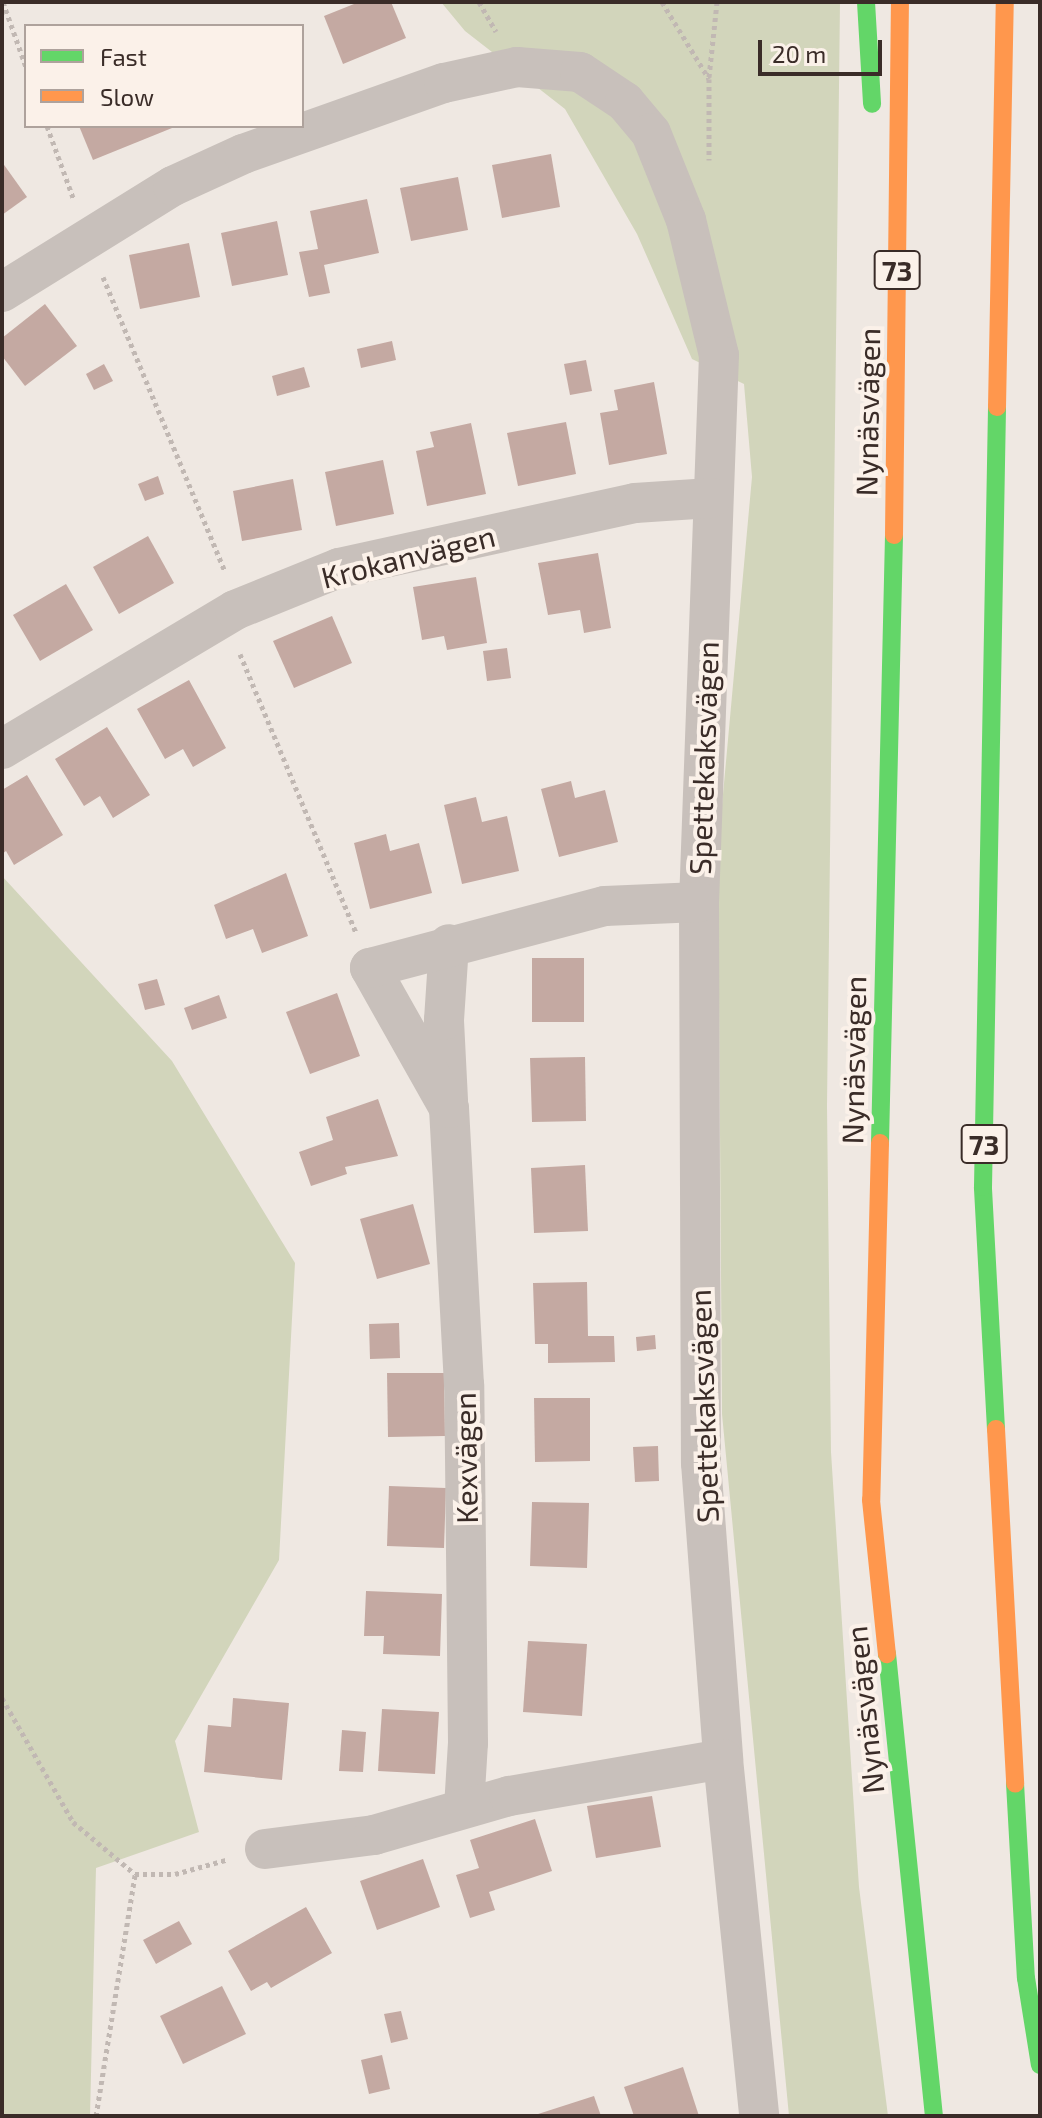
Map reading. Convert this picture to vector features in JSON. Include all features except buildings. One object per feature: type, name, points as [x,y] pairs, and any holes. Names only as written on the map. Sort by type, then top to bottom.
[{"type":"highway","points":[[866,2],[873,128]]},
{"type":"highway","name":"Nynäsvägen","points":[[900,2],[894,538],[871,1500],[934,2116]]},
{"type":"highway","name":"73","points":[[1005,2],[983,1187],[1026,1978],[1040,2065]]},
{"type":"highway","points":[[1001,221],[1014,2]]},
{"type":"highway","points":[[878,223],[894,538]]},
{"type":"street","name":"Spettekaksvägen","points":[[2,292],[173,186],[328,122],[444,83],[517,67],[580,72],[625,102],[651,133],[686,220],[719,355],[711,498],[699,902],[701,1463],[723,1759],[759,2116]]},
{"type":"street","name":"Krokanvägen","points":[[2,749],[235,610],[339,568],[635,503],[711,498]]},
{"type":"street","points":[[370,968],[449,944],[605,906],[699,902]]},
{"type":"street","name":"Kexvägen","points":[[449,944],[444,1020],[464,1385],[468,1743],[464,1808]]},
{"type":"street","name":"Kexvägen","points":[[370,968],[449,1108]]},
{"type":"street","points":[[265,1849],[374,1835],[464,1808],[723,1759]]},
{"type":"path","points":[[3,2],[24,61]]},
{"type":"path","points":[[662,2],[709,79]]},
{"type":"path","points":[[709,169],[709,79],[717,2]]},
{"type":"path","points":[[48,128],[88,239],[231,584],[236,643],[370,968]]},
{"type":"path","points":[[2,1698],[73,1822],[135,1874],[175,1874],[265,1849]]},
{"type":"path","points":[[96,2116],[135,1874]]},
{"type":"green space","points":[[441,2],[840,2],[827,1106],[831,1452],[859,1887],[888,2116],[789,2116],[722,1414],[718,849],[752,477],[744,384],[692,359],[637,234],[565,109],[465,31]]},
{"type":"green space","points":[[2,876],[172,1061],[295,1263],[279,1560],[175,1741],[199,1832],[96,1868],[90,2116],[2,2116]]},
{"type":"traffic: fast","points":[[866,2],[872,104]]},
{"type":"traffic: fast","points":[[996,1429],[983,1187],[997,407]]},
{"type":"traffic: fast","points":[[880,1143],[894,535]]},
{"type":"traffic: fast","points":[[887,1654],[934,2116]]},
{"type":"traffic: fast","points":[[1015,1783],[1026,1978],[1040,2065]]},
{"type":"traffic: slow","points":[[894,535],[900,2]]},
{"type":"traffic: slow","points":[[997,407],[1005,2]]},
{"type":"traffic: slow","points":[[880,1143],[871,1500],[887,1654]]},
{"type":"traffic: slow","points":[[996,1429],[1015,1783]]}]
